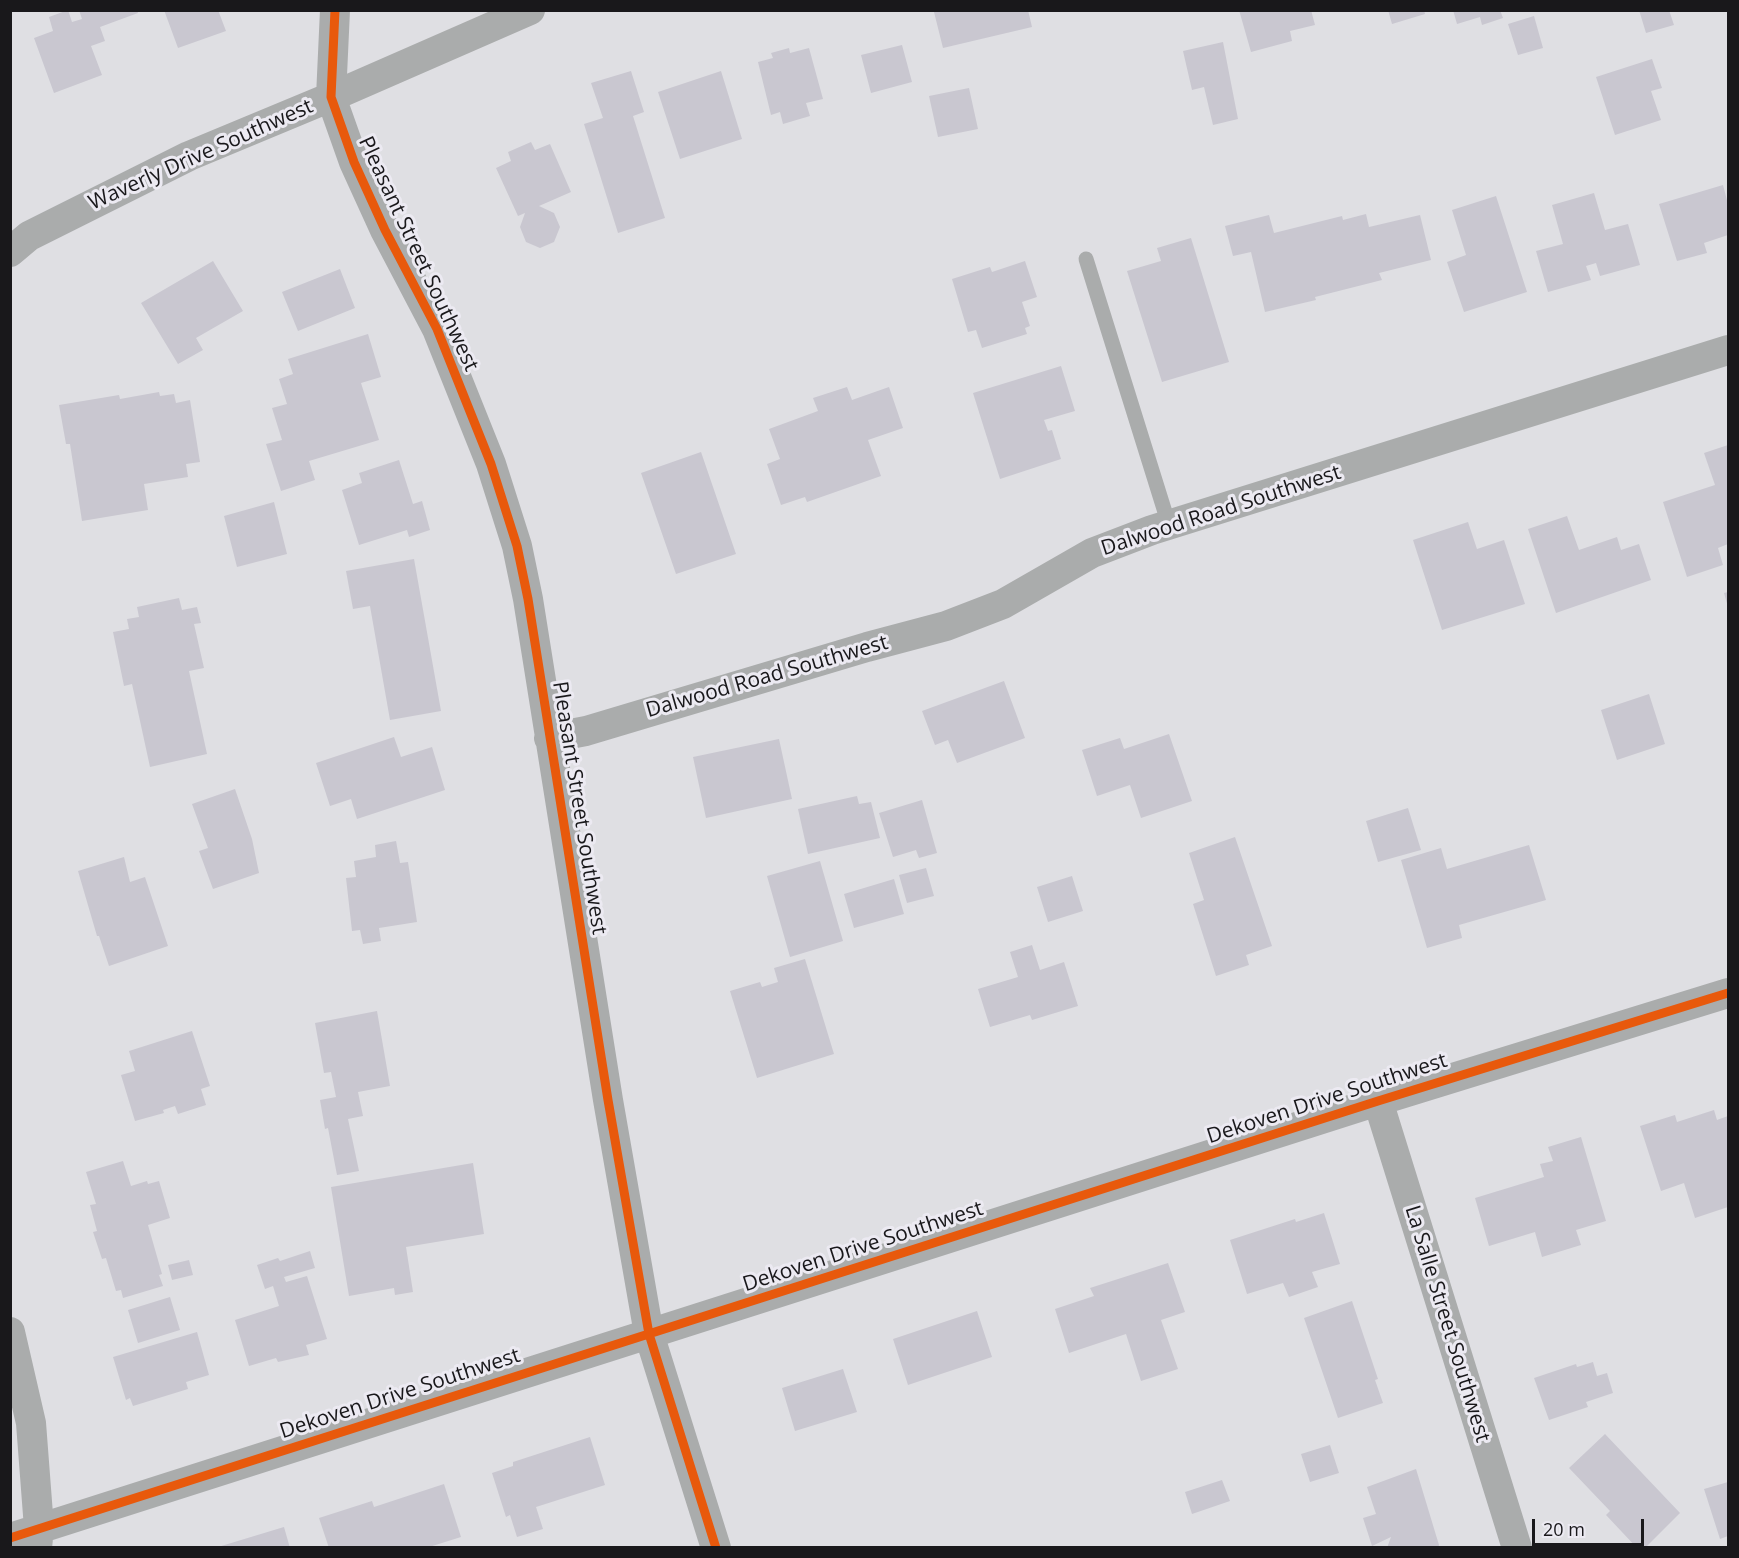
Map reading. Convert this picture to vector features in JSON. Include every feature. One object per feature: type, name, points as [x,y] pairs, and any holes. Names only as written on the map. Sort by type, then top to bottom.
[{"type":"street","points":[[331,98],[335,10]]},
{"type":"street","name":"Waverly Drive Southwest","points":[[10,252],[29,236],[189,156],[331,98],[530,10]]},
{"type":"street","name":"Pleasant Street Southwest","points":[[331,98],[354,162],[385,230],[437,329],[491,464],[517,546],[528,599],[606,1089],[649,1334],[716,1548]]},
{"type":"street","name":"Dalwood Road Southwest","points":[[549,738],[586,731],[867,647],[946,626],[1003,604],[1092,553],[1169,525],[1728,350]]},
{"type":"street","name":"Dekoven Drive Southwest","points":[[10,1538],[38,1538],[649,1334],[1378,1101],[1728,993]]},
{"type":"street","name":"La Salle Street Southwest","points":[[1378,1101],[1517,1548]]},
{"type":"street","points":[[10,1332],[31,1423],[38,1538]]},
{"type":"lane","points":[[1086,259],[1169,525]]},
{"type":"building","points":[[68,10],[72,22],[82,19],[79,10],[137,10],[138,13],[100,27],[105,41],[91,46],[102,75],[54,93],[34,38],[53,31],[49,17]]},
{"type":"building","points":[[164,10],[218,10],[226,31],[178,48]]},
{"type":"building","points":[[941,10],[1028,10],[1032,27],[943,48],[934,12]]},
{"type":"building","points":[[1239,10],[1311,10],[1315,25],[1290,31],[1292,41],[1251,52]]},
{"type":"building","points":[[1388,10],[1424,10],[1425,14],[1392,24]]},
{"type":"building","points":[[1453,10],[1500,10],[1503,18],[1482,25],[1480,17],[1457,24]]},
{"type":"building","points":[[1639,10],[1669,10],[1674,25],[1646,33]]},
{"type":"building","points":[[1534,16],[1543,48],[1518,55],[1508,24]]},
{"type":"building","points":[[1223,42],[1238,119],[1213,125],[1204,87],[1192,90],[1183,51]]},
{"type":"building","points":[[902,45],[912,82],[871,93],[861,55]]},
{"type":"building","points":[[789,48],[790,53],[809,48],[823,99],[806,103],[810,116],[783,124],[780,112],[771,115],[758,62],[773,58],[771,53]]},
{"type":"building","points":[[1652,59],[1662,88],[1651,91],[1661,120],[1615,135],[1596,77]]},
{"type":"building","points":[[631,71],[644,112],[633,116],[665,218],[618,233],[584,124],[603,118],[591,83]]},
{"type":"building","points":[[721,71],[742,139],[680,159],[658,92]]},
{"type":"building","points":[[969,88],[978,129],[938,137],[929,96]]},
{"type":"building","points":[[531,142],[535,150],[550,144],[571,192],[539,206],[554,213],[560,227],[554,242],[540,248],[526,242],[520,227],[525,213],[518,216],[496,168],[511,161],[508,152]]},
{"type":"building","points":[[1723,185],[1728,204],[1728,235],[1704,243],[1707,253],[1677,261],[1659,204]]},
{"type":"building","points":[[1594,193],[1605,230],[1628,224],[1640,265],[1600,276],[1596,263],[1586,266],[1591,280],[1548,292],[1536,251],[1563,244],[1552,205]]},
{"type":"building","points":[[1496,196],[1527,292],[1464,312],[1447,262],[1466,255],[1452,210]]},
{"type":"building","points":[[1366,214],[1369,227],[1420,215],[1431,260],[1379,273],[1382,280],[1315,297],[1316,300],[1265,312],[1251,252],[1233,256],[1225,226],[1269,215],[1274,233],[1342,216],[1343,220]]},
{"type":"building","points":[[1191,238],[1229,362],[1162,382],[1127,271],[1161,261],[1157,248]]},
{"type":"building","points":[[213,261],[243,311],[196,338],[203,350],[178,364],[141,303]]},
{"type":"building","points":[[1025,261],[1037,297],[1022,302],[1030,326],[1025,328],[1027,334],[982,348],[976,330],[968,332],[952,279],[990,267],[992,272]]},
{"type":"building","points":[[340,269],[355,308],[298,331],[282,292]]},
{"type":"building","points":[[368,334],[381,377],[361,383],[379,440],[309,461],[315,480],[281,491],[266,444],[282,440],[272,408],[287,404],[279,379],[293,374],[288,359]]},
{"type":"building","points":[[1061,366],[1075,411],[1044,420],[1048,431],[1052,430],[1061,459],[1000,479],[973,393]]},
{"type":"building","points":[[847,387],[852,400],[889,387],[903,428],[868,440],[881,476],[807,502],[805,497],[781,505],[767,464],[780,459],[769,429],[818,411],[813,398]]},
{"type":"building","points":[[159,392],[160,396],[174,394],[176,403],[190,400],[200,462],[186,464],[188,477],[144,484],[148,510],[82,521],[70,444],[66,444],[59,405],[119,395],[120,399]]},
{"type":"building","points":[[1728,445],[1728,544],[1718,548],[1723,565],[1687,577],[1663,502],[1715,485],[1704,453]]},
{"type":"building","points":[[701,452],[736,554],[676,574],[641,473]]},
{"type":"building","points":[[399,460],[413,504],[422,501],[430,530],[409,537],[407,530],[359,545],[342,490],[362,483],[359,473]]},
{"type":"building","points":[[274,502],[287,554],[237,567],[224,516]]},
{"type":"building","points":[[1567,516],[1579,550],[1617,537],[1621,550],[1639,544],[1651,580],[1556,613],[1528,529]]},
{"type":"building","points":[[1468,522],[1477,549],[1504,540],[1525,604],[1442,630],[1413,540]]},
{"type":"building","points":[[414,559],[441,711],[390,720],[370,606],[353,609],[346,571]]},
{"type":"building","points":[[1728,592],[1728,607],[1724,593]]},
{"type":"building","points":[[179,598],[182,610],[197,607],[201,623],[194,624],[204,668],[189,671],[207,754],[150,767],[132,684],[124,686],[113,632],[129,629],[127,619],[139,617],[137,607]]},
{"type":"building","points":[[1004,681],[1025,738],[957,763],[948,740],[935,745],[922,711]]},
{"type":"building","points":[[1649,694],[1665,744],[1617,760],[1601,710]]},
{"type":"building","points":[[1169,734],[1192,801],[1141,818],[1130,785],[1097,796],[1082,750],[1120,738],[1124,749]]},
{"type":"building","points":[[394,737],[401,757],[432,747],[445,790],[357,819],[351,799],[330,806],[316,763]]},
{"type":"building","points":[[779,739],[792,799],[706,818],[693,757]]},
{"type":"building","points":[[235,789],[252,839],[259,873],[213,889],[199,851],[208,848],[192,804]]},
{"type":"building","points":[[857,796],[859,804],[871,802],[880,838],[808,854],[798,809]]},
{"type":"building","points":[[922,800],[937,853],[919,858],[916,850],[893,857],[879,813]]},
{"type":"building","points":[[1408,808],[1421,850],[1378,862],[1366,821]]},
{"type":"building","points":[[1235,837],[1272,946],[1246,955],[1249,965],[1216,976],[1193,904],[1204,900],[1189,853]]},
{"type":"building","points":[[396,841],[400,863],[408,862],[417,922],[379,928],[381,941],[363,944],[360,930],[352,931],[346,878],[356,877],[354,861],[376,857],[375,845]]},
{"type":"building","points":[[1529,845],[1546,900],[1459,925],[1462,938],[1427,948],[1401,860],[1441,848],[1447,869]]},
{"type":"building","points":[[124,857],[130,882],[145,877],[168,946],[109,966],[99,936],[97,936],[78,871]]},
{"type":"building","points":[[820,861],[843,941],[790,957],[767,876]]},
{"type":"building","points":[[926,868],[934,896],[907,903],[899,875]]},
{"type":"building","points":[[1072,876],[1083,911],[1048,922],[1037,887]]},
{"type":"building","points":[[894,879],[904,914],[854,928],[844,894]]},
{"type":"building","points":[[1032,945],[1040,970],[1064,962],[1078,1006],[1032,1020],[1030,1015],[990,1027],[978,989],[1018,977],[1010,952]]},
{"type":"building","points":[[805,959],[834,1054],[757,1078],[730,991],[760,982],[762,987],[778,982],[774,968]]},
{"type":"building","points":[[377,1011],[390,1086],[358,1092],[363,1116],[348,1119],[359,1171],[337,1175],[320,1100],[336,1097],[331,1072],[324,1073],[315,1023]]},
{"type":"building","points":[[192,1031],[210,1086],[201,1089],[206,1105],[178,1114],[175,1106],[163,1110],[164,1113],[135,1121],[121,1075],[135,1071],[129,1051]]},
{"type":"building","points":[[1714,1110],[1717,1120],[1728,1116],[1728,1207],[1695,1218],[1684,1183],[1661,1191],[1640,1126],[1675,1115],[1677,1122]]},
{"type":"building","points":[[1581,1137],[1606,1221],[1576,1230],[1581,1245],[1542,1257],[1535,1232],[1489,1246],[1475,1198],[1544,1177],[1540,1164],[1553,1161],[1548,1147]]},
{"type":"building","points":[[123,1161],[131,1186],[147,1181],[148,1184],[159,1181],[170,1218],[148,1225],[162,1274],[159,1275],[163,1286],[123,1298],[121,1290],[116,1291],[106,1258],[102,1259],[93,1232],[97,1231],[90,1205],[96,1204],[86,1172]]},
{"type":"building","points":[[473,1163],[484,1234],[406,1247],[413,1292],[395,1295],[394,1288],[349,1296],[331,1187]]},
{"type":"building","points":[[1324,1213],[1340,1264],[1312,1272],[1318,1287],[1289,1297],[1283,1283],[1247,1294],[1230,1240],[1295,1219],[1296,1222]]},
{"type":"building","points":[[310,1251],[315,1268],[284,1277],[286,1282],[307,1276],[327,1339],[306,1345],[309,1355],[278,1362],[276,1358],[249,1366],[235,1320],[279,1306],[273,1286],[265,1289],[257,1265],[278,1258],[280,1261]]},
{"type":"building","points":[[189,1260],[193,1275],[172,1280],[168,1265]]},
{"type":"building","points":[[1168,1263],[1185,1312],[1161,1320],[1178,1369],[1141,1381],[1126,1334],[1069,1353],[1055,1309],[1094,1296],[1090,1288]]},
{"type":"building","points":[[170,1297],[180,1330],[138,1343],[128,1310]]},
{"type":"building","points":[[1352,1301],[1378,1379],[1375,1380],[1383,1403],[1338,1418],[1304,1318]]},
{"type":"building","points":[[977,1311],[992,1357],[908,1385],[893,1339]]},
{"type":"building","points":[[197,1332],[209,1375],[186,1382],[188,1389],[133,1406],[130,1398],[126,1400],[113,1357]]},
{"type":"building","points":[[1593,1362],[1597,1376],[1607,1373],[1613,1393],[1586,1402],[1588,1407],[1549,1420],[1534,1378],[1576,1364],[1577,1367]]},
{"type":"building","points":[[843,1369],[857,1412],[795,1431],[782,1388]]},
{"type":"building","points":[[1605,1434],[1680,1513],[1645,1548],[1637,1548],[1606,1515],[1610,1511],[1569,1468]]},
{"type":"building","points":[[590,1437],[605,1485],[536,1507],[543,1529],[517,1537],[510,1515],[506,1517],[492,1473],[513,1466],[513,1462]]},
{"type":"building","points":[[1330,1445],[1339,1473],[1310,1482],[1301,1454]]},
{"type":"building","points":[[1416,1469],[1438,1548],[1387,1548],[1391,1537],[1372,1546],[1363,1518],[1376,1514],[1367,1487]]},
{"type":"building","points":[[1222,1480],[1230,1501],[1192,1514],[1185,1492]]},
{"type":"building","points":[[1728,1482],[1728,1536],[1720,1539],[1704,1489]]},
{"type":"building","points":[[444,1484],[461,1537],[426,1548],[329,1548],[319,1518],[372,1501],[374,1507]]},
{"type":"building","points":[[284,1527],[290,1548],[218,1548],[218,1547]]},
{"type":"cycle path","points":[[335,10],[331,97],[354,162],[385,230],[437,329],[491,464],[517,546],[528,599],[608,1100],[649,1334],[716,1548]]},
{"type":"cycle path","points":[[10,1538],[1378,1101],[1728,993]]}]
